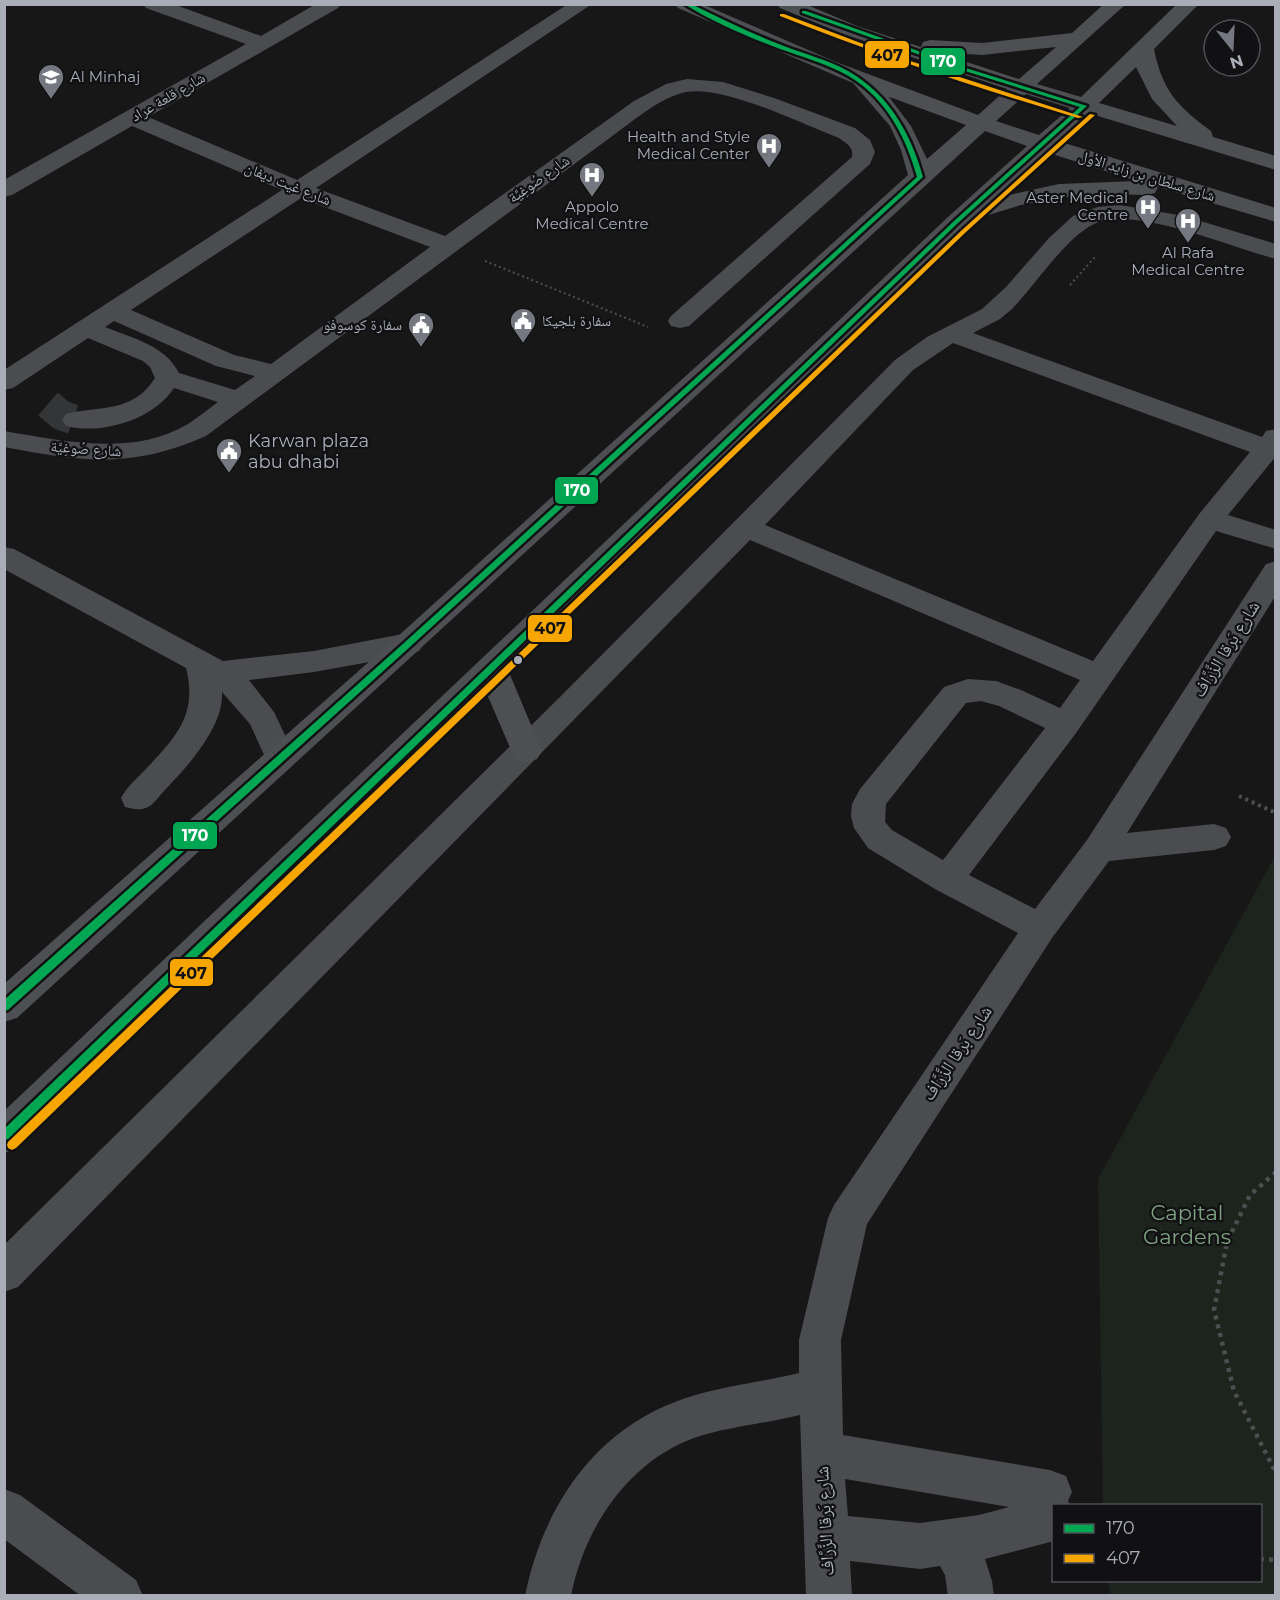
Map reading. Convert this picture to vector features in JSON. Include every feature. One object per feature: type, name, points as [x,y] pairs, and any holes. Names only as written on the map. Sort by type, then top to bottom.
[{"type":"main road","name":"شارع سلطان بن زايد الأول","points":[[685,4],[758,38],[853,76],[982,123],[1275,215]]},
{"type":"main road","points":[[4,1006],[408,644],[920,177],[1116,4]]},
{"type":"main road","points":[[4,1136],[956,222],[1144,50],[1189,4]]},
{"type":"main road","points":[[792,6],[884,41],[1023,87],[1275,163]]},
{"type":"main road","points":[[884,41],[982,48],[1077,38]]},
{"type":"main road","points":[[1144,50],[1148,76],[1165,103],[1217,145]]},
{"type":"main road","points":[[853,76],[890,109],[903,128],[911,144],[920,177]]},
{"type":"main road","points":[[956,222],[993,205],[1060,190],[1136,187],[1210,196]]},
{"type":"main road","points":[[492,668],[526,751]]},
{"type":"street","points":[[153,4],[262,43]]},
{"type":"street","name":"شارع قلعة عراد","points":[[4,190],[332,4]]},
{"type":"street","points":[[4,382],[115,312],[298,189],[498,61],[582,4]]},
{"type":"street","name":"شارع صُوغِيَّة","points":[[4,439],[82,452],[130,452],[177,440],[197,430],[446,245],[648,102],[676,87],[690,85],[718,87],[848,133],[857,139],[864,152],[862,159],[680,321]]},
{"type":"street","name":"شارع غيت ديفان","points":[[131,118],[298,189],[446,245]]},
{"type":"street","points":[[4,1273],[526,751],[747,528],[904,365],[922,350],[1000,307],[1082,220],[1094,214],[1126,211],[1144,213],[1275,252]]},
{"type":"street","points":[[115,312],[225,361],[275,373]]},
{"type":"street","points":[[88,329],[152,356],[161,363],[168,378],[239,400]]},
{"type":"street","points":[[947,879],[1065,725],[1210,519],[1272,445],[952,333]]},
{"type":"street","points":[[75,420],[91,420],[127,412],[154,396],[168,378]]},
{"type":"street","points":[[1210,519],[1275,540]]},
{"type":"street","points":[[747,528],[1100,676]]},
{"type":"street","points":[[4,556],[209,666],[241,689],[258,709],[271,733],[279,758]]},
{"type":"street","name":"شارع بَرقا الزَّرَّاف","points":[[829,1596],[822,1453],[820,1340],[848,1218],[1040,928],[1100,849],[1275,571]]},
{"type":"street","points":[[209,666],[268,669],[408,644]]},
{"type":"street","points":[[137,798],[169,765],[191,736],[206,706],[205,682],[209,666]]},
{"type":"street","points":[[1040,928],[947,879],[880,839],[872,830],[867,810],[876,791],[955,695],[964,690],[987,689],[1065,725]]},
{"type":"street","points":[[1100,849],[1214,837]]},
{"type":"street","points":[[548,1596],[562,1544],[582,1505],[608,1473],[639,1444],[673,1425],[711,1411],[749,1405],[822,1388]]},
{"type":"street","points":[[822,1453],[1052,1505]]},
{"type":"street","points":[[827,1536],[921,1546],[951,1543],[1017,1529],[1052,1505]]},
{"type":"street","points":[[4,1511],[120,1596]]},
{"type":"street","points":[[951,1543],[969,1575],[970,1596]]},
{"type":"path","points":[[446,245],[657,330]]},
{"type":"path","points":[[1239,796],[1275,813]]},
{"type":"path","points":[[1275,1172],[1250,1195],[1227,1242],[1214,1310],[1234,1391],[1275,1473]]},
{"type":"green space","name":"Capital Gardens","points":[[1275,856],[1275,1595],[1111,1595],[1108,1582],[1262,1582],[1262,1504],[1103,1504],[1098,1179]]},
{"type":"tunnel","points":[[48,404],[61,415],[75,420]]},
{"type":"transit line","name":"170","points":[[4,1007],[408,644],[920,177],[903,131],[884,104],[860,81],[837,68],[773,44],[686,4]]},
{"type":"transit line","name":"170","points":[[804,12],[967,70],[1084,106]]},
{"type":"transit line","name":"407","points":[[782,15],[930,70],[1080,117]]},
{"type":"transit line","name":"170","points":[[4,1136],[956,222],[1084,106]]},
{"type":"transit line","name":"407","points":[[12,1145],[964,231],[1092,115]]},
{"type":"place","name":"Al Minhaj","points":[[51,100]]},
{"type":"place","name":"Health and Style Medical Center","points":[[769,169]]},
{"type":"place","name":"Appolo Medical Centre","points":[[592,198]]},
{"type":"place","name":"Aster Medical Centre","points":[[1148,230]]},
{"type":"place","name":"Al Rafa Medical Centre","points":[[1188,244]]},
{"type":"place","name":"سفارة بلجيكا","points":[[523,344]]},
{"type":"place","name":"سفارة كوسوفو","points":[[421,348]]},
{"type":"place","name":"Karwan plaza abu dhabi","points":[[229,474]]}]
